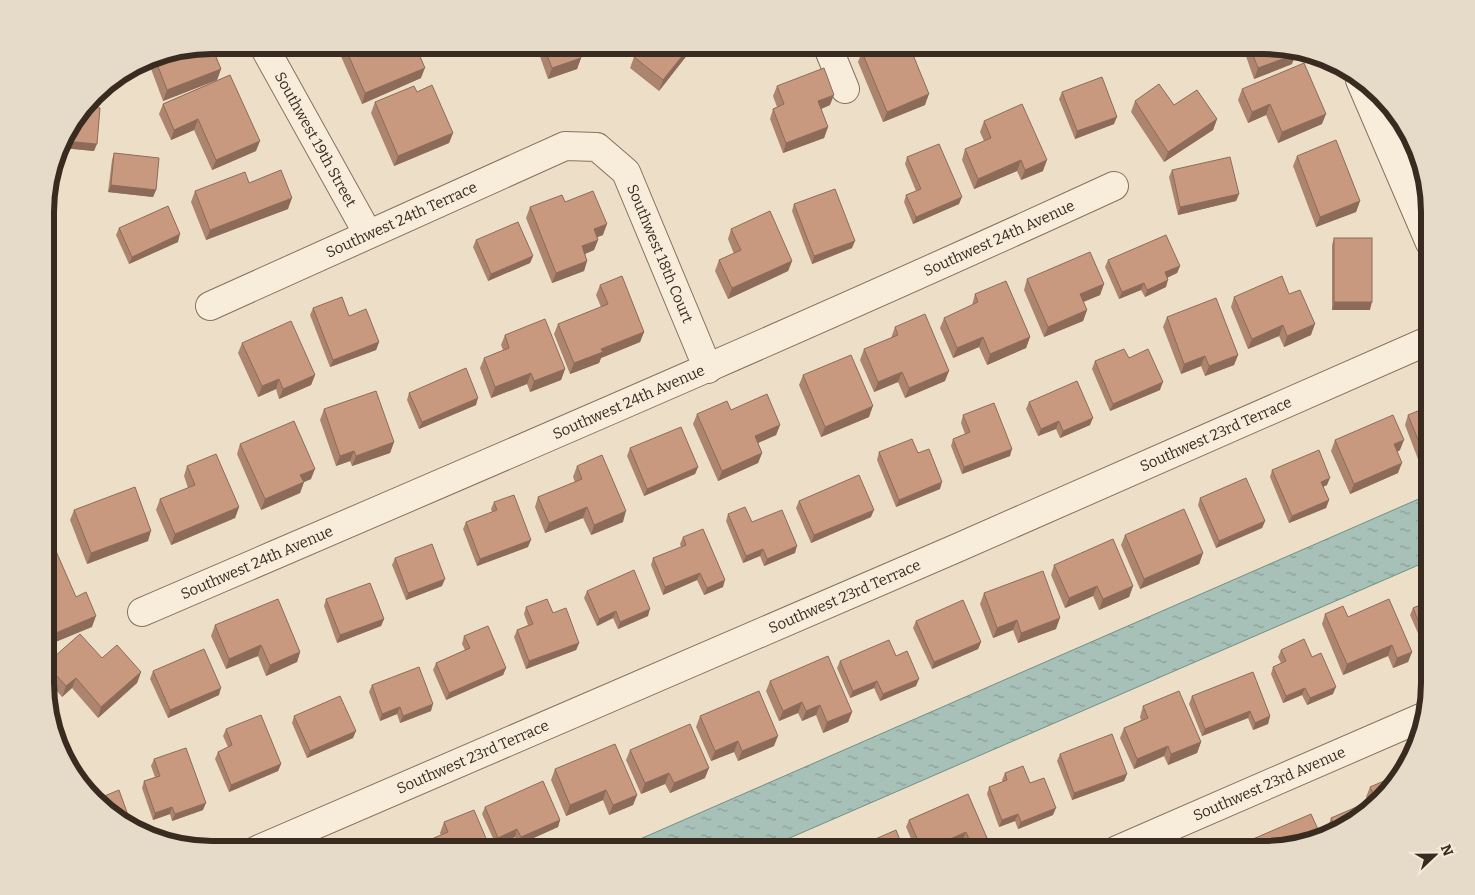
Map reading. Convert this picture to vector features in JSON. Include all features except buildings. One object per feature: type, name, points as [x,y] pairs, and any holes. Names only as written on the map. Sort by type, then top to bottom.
[{"type":"street","name":"Southwest 19th Street","points":[[268,54],[368,234]]},
{"type":"street","points":[[830,54],[845,89]]},
{"type":"street","points":[[1368,93],[1421,221]]},
{"type":"street","name":"Southwest 24th Terrace","points":[[210,306],[565,146],[597,148]]},
{"type":"street","name":"Southwest 18th Court","points":[[597,148],[626,172],[708,369]]},
{"type":"street","name":"Southwest 24th Avenue","points":[[142,612],[708,369],[915,278],[1114,186]]},
{"type":"street","name":"Southwest 23rd Terrace","points":[[278,841],[957,548],[1421,344]]},
{"type":"street","name":"Southwest 23rd Avenue","points":[[1137,841],[1417,720]]},
{"type":"water","points":[[1421,498],[1421,564],[783,841],[636,841]]}]
